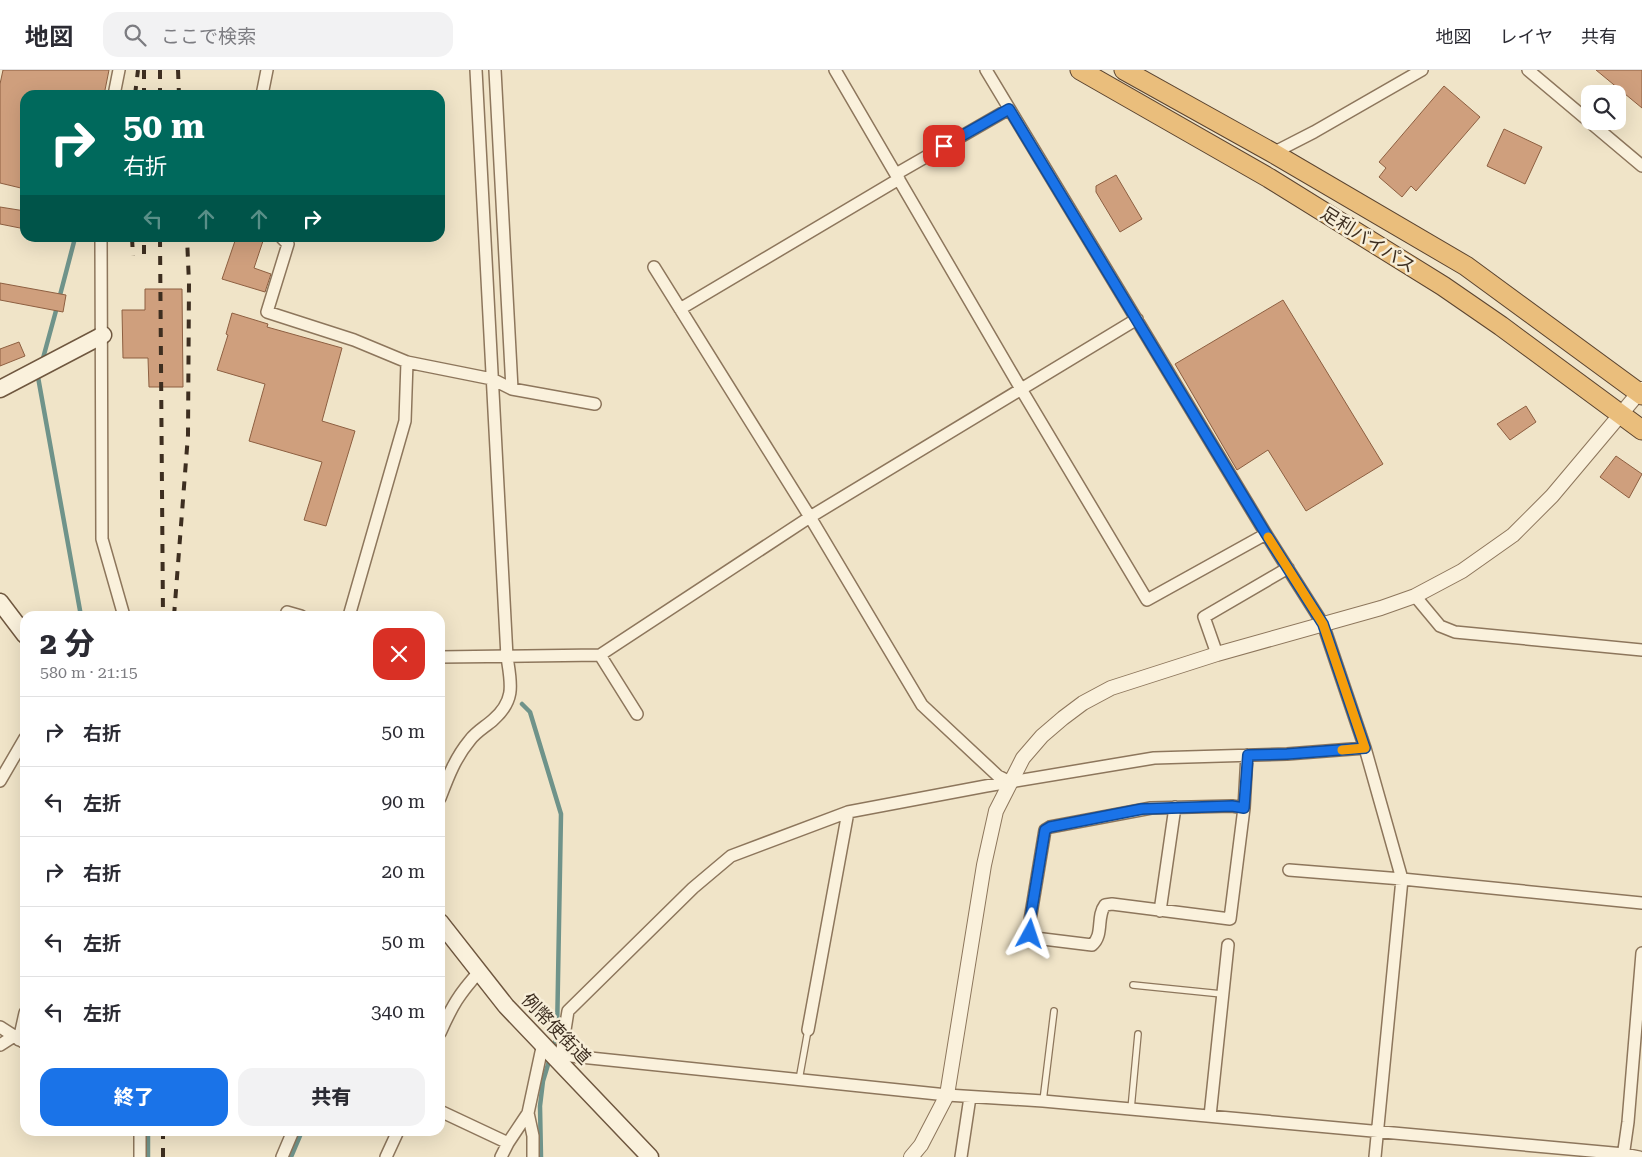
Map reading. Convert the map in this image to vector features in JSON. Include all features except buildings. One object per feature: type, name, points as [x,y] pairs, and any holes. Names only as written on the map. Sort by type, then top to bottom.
[{"type":"highway","name":"足利バイパス","points":[[1080,70],[1269,178],[1434,281],[1501,326],[1642,430]]},
{"type":"highway","name":"足利バイパス","points":[[1124,70],[1273,153],[1466,266],[1641,392]]},
{"type":"main road","points":[[0,389],[103,335]]},
{"type":"main road","points":[[0,602],[20,628]]},
{"type":"main road","name":"例幣使街道","points":[[445,928],[506,1006],[550,1049],[650,1157]]},
{"type":"street","points":[[115,90],[119,70]]},
{"type":"street","points":[[263,90],[267,70]]},
{"type":"street","points":[[445,785],[459,754],[471,738],[495,718],[508,702],[511,690],[506,657],[476,70]]},
{"type":"street","points":[[495,70],[512,389]]},
{"type":"street","points":[[835,70],[1021,389],[1147,600],[1266,534]]},
{"type":"street","points":[[986,70],[1266,534],[1323,624],[1365,748],[1402,879],[1375,1157]]},
{"type":"street","points":[[1273,153],[1314,132],[1422,70]]},
{"type":"street","points":[[1528,70],[1642,166]]},
{"type":"street","points":[[680,309],[1009,109]]},
{"type":"street","points":[[101,242],[103,335],[102,539],[123,611]]},
{"type":"street","points":[[286,242],[288,244],[267,312],[354,340],[408,362],[492,379],[512,389],[596,404]]},
{"type":"street","points":[[654,267],[810,517],[922,705],[998,776],[1010,782]]},
{"type":"street","points":[[445,657],[600,655],[810,517],[1137,319]]},
{"type":"street","points":[[350,611],[405,421],[408,362]]},
{"type":"street","points":[[910,1157],[921,1145],[947,1095],[984,865],[996,811],[1023,758],[1042,736],[1083,703],[1111,688],[1217,654],[1381,608],[1415,596],[1462,571],[1513,535],[1552,496],[1641,392]]},
{"type":"street","points":[[1217,654],[1204,616],[1288,568]]},
{"type":"street","points":[[1415,596],[1440,626],[1455,632],[1642,650]]},
{"type":"street","points":[[600,655],[637,714]]},
{"type":"street","points":[[2,773],[20,746]]},
{"type":"street","points":[[502,1157],[508,1143],[528,1113],[550,1049],[568,1011],[693,888],[731,856],[848,812],[1010,782],[1154,758],[1287,754],[1365,748]]},
{"type":"street","points":[[1244,808],[1232,806],[1142,809],[1050,827],[1045,830],[1030,920],[1030,934],[1035,938],[1092,945],[1097,941],[1102,909],[1105,905],[1112,904],[1230,919],[1244,808],[1248,755]]},
{"type":"street","points":[[1160,911],[1175,807]]},
{"type":"street","points":[[808,1030],[848,812]]},
{"type":"street","points":[[1289,870],[1402,879],[1642,903]]},
{"type":"street","points":[[1210,1116],[1228,946]]},
{"type":"street","points":[[1624,1155],[1642,954]]},
{"type":"street","points":[[445,1021],[460,993],[479,972]]},
{"type":"street","points":[[0,1027],[19,1040]]},
{"type":"street","points":[[0,1045],[19,1040]]},
{"type":"street","points":[[550,1049],[799,1080],[947,1095],[1043,1101],[1640,1157]]},
{"type":"street","points":[[961,1157],[970,1097]]},
{"type":"street","points":[[445,1113],[508,1143]]},
{"type":"street","points":[[528,1113],[533,1136],[533,1157]]},
{"type":"street","points":[[140,1136],[140,1157]]},
{"type":"street","points":[[282,1157],[291,1136]]},
{"type":"street","points":[[386,1157],[396,1136]]},
{"type":"lane","points":[[1133,985],[1222,994]]},
{"type":"lane","points":[[1043,1101],[1054,1011]]},
{"type":"lane","points":[[799,1080],[808,1030]]},
{"type":"lane","points":[[1131,1109],[1138,1034]]},
{"type":"waterway","points":[[59,299],[74,242]]},
{"type":"waterway","points":[[42,362],[57,307]]},
{"type":"waterway","points":[[39,374],[80,611]]},
{"type":"waterway","points":[[522,704],[530,712],[561,814],[557,1035],[553,1049]]},
{"type":"waterway","points":[[541,1157],[540,1106],[543,1081],[550,1058]]},
{"type":"waterway","points":[[148,1136],[148,1157]]},
{"type":"waterway","points":[[291,1157],[300,1136]]},
{"type":"railway","points":[[136,90],[138,70]]},
{"type":"railway","points":[[144,70],[144,90]]},
{"type":"railway","points":[[160,70],[160,90]]},
{"type":"railway","points":[[178,70],[179,90]]},
{"type":"railway","points":[[132,242],[133,256]]},
{"type":"railway","points":[[144,242],[144,254]]},
{"type":"railway","points":[[160,242],[163,611]]},
{"type":"railway","points":[[174,611],[188,435],[189,283],[187,242]]},
{"type":"railway","points":[[163,1136],[163,1157]]},
{"type":"slow traffic","points":[[1268,537],[1323,624],[1365,748],[1342,750]]},
{"type":"route","points":[[944,146],[1009,109],[1266,534],[1323,624],[1365,748],[1248,755],[1244,808],[1232,806],[1150,808],[1050,827],[1045,830],[1030,920],[1030,934]]}]
